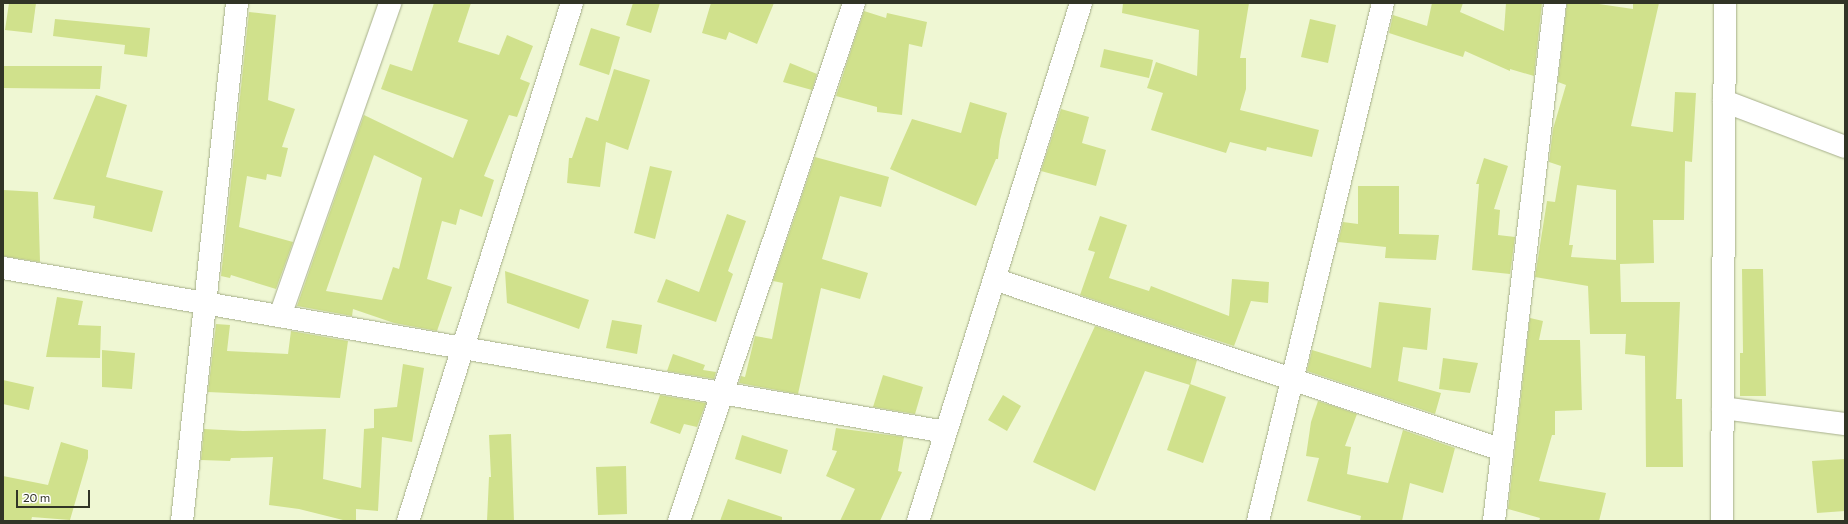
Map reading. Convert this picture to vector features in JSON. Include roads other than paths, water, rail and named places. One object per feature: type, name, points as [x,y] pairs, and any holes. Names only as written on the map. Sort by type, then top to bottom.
[{"type":"street","points":[[182,521],[238,3]]},
{"type":"street","points":[[280,316],[390,3]]},
{"type":"street","points":[[408,521],[572,3]]},
{"type":"street","points":[[679,521],[854,3]]},
{"type":"street","points":[[918,521],[1081,3]]},
{"type":"street","points":[[1258,521],[1383,3]]},
{"type":"street","points":[[1494,521],[1555,3]]},
{"type":"street","points":[[1722,521],[1725,3]]},
{"type":"street","points":[[1724,101],[1845,147]]},
{"type":"street","points":[[3,268],[946,432]]},
{"type":"street","points":[[994,279],[1502,450]]},
{"type":"street","points":[[1723,408],[1845,424]]}]
